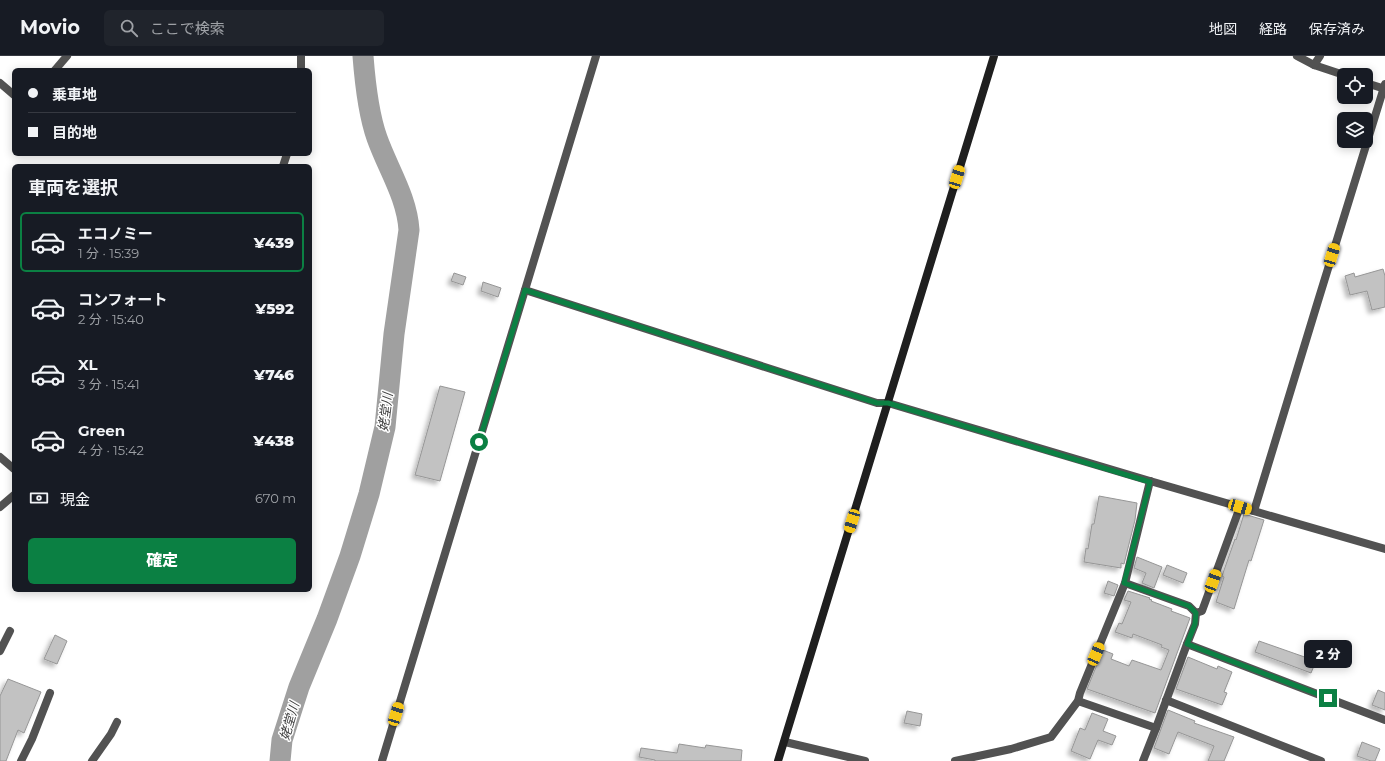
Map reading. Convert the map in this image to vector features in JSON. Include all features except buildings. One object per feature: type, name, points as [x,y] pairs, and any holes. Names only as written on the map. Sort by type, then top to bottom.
[{"type":"street","points":[[57,68],[67,56]]},
{"type":"street","points":[[301,56],[301,68]]},
{"type":"street","points":[[385,760],[596,56]]},
{"type":"street","points":[[778,761],[994,56]]},
{"type":"street","points":[[1297,56],[1314,65],[1337,73]]},
{"type":"street","points":[[1314,65],[1320,56]]},
{"type":"street","points":[[0,83],[12,93]]},
{"type":"street","points":[[1254,511],[1384,87],[1373,84]]},
{"type":"street","points":[[525,290],[877,403],[888,403],[1150,482],[1385,549]]},
{"type":"street","points":[[0,457],[12,467]]},
{"type":"street","points":[[955,761],[1011,749],[1051,737],[1078,701],[1124,583],[1150,482]]},
{"type":"street","points":[[0,507],[12,497]]},
{"type":"street","points":[[1196,613],[1202,611],[1240,507]]},
{"type":"street","points":[[1124,583],[1189,606],[1196,613]]},
{"type":"street","points":[[1145,760],[1195,624],[1196,613]]},
{"type":"street","points":[[0,651],[10,631]]},
{"type":"street","points":[[1187,644],[1385,720]]},
{"type":"street","points":[[21,761],[32,739],[50,693]]},
{"type":"street","points":[[1166,700],[1321,761]]},
{"type":"street","points":[[1078,701],[1156,728]]},
{"type":"street","points":[[92,761],[111,734],[117,722]]},
{"type":"street","points":[[784,742],[864,761]]},
{"type":"waterway","name":"姥堂川","points":[[280,761],[282,740],[299,687],[327,619],[350,556],[369,494],[385,427],[394,334],[409,230],[405,206],[381,150],[371,118],[367,97],[363,56]]},
{"type":"route","points":[[479,442],[525,290],[877,403],[888,403],[1150,482],[1124,583],[1189,606],[1193,609],[1196,613],[1195,624],[1187,644],[1328,698]]}]
